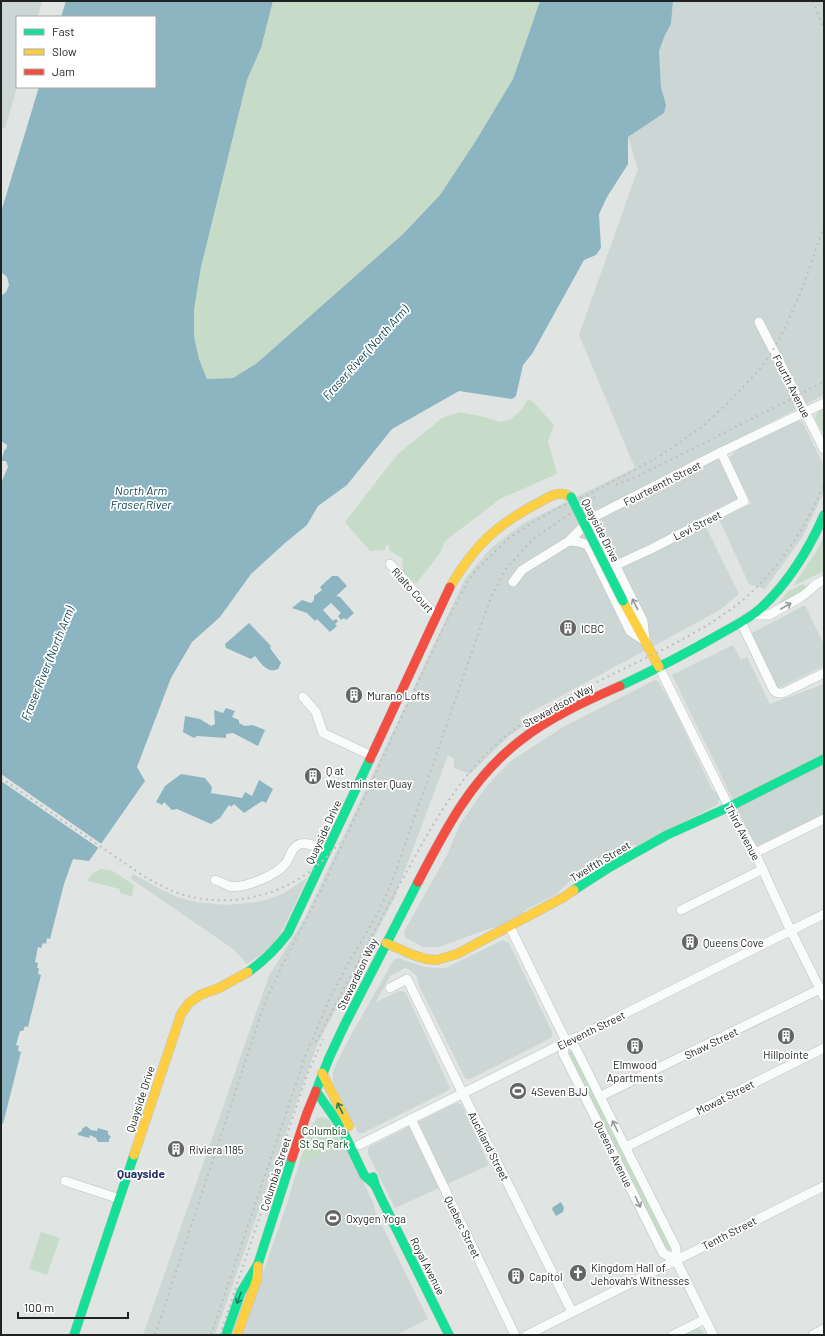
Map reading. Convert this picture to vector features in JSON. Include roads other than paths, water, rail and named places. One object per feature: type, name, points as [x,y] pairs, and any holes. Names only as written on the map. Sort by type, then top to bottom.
[{"type":"street","name":"Fourth Avenue","points":[[759,322],[824,450]]},
{"type":"street","name":"Fourteenth Street","points":[[513,582],[522,570],[570,541],[592,518],[721,452],[824,402]]},
{"type":"street","name":"Levi Street","points":[[601,572],[651,549],[744,501],[721,452]]},
{"type":"street","name":"Quayside Drive","points":[[74,1335],[181,1014],[189,1003],[200,996],[248,973],[278,948],[288,932],[327,851],[446,594],[461,568],[484,540],[503,523],[529,506],[556,493],[566,493],[571,497],[635,626],[659,667]]},
{"type":"street","name":"Stewardson Way","points":[[316,1091],[322,1073],[386,943],[444,831],[462,802],[484,774],[508,750],[538,728],[576,706],[659,667],[752,615],[775,593],[791,573],[810,545],[824,514]]},
{"type":"street","points":[[592,518],[644,623],[645,641]]},
{"type":"street","points":[[570,541],[588,545],[630,631],[645,641]]},
{"type":"street","name":"Rialto Court","points":[[390,564],[436,616]]},
{"type":"street","points":[[752,615],[769,615],[806,594],[815,585],[824,580]]},
{"type":"street","points":[[740,622],[774,691],[783,693],[824,673]]},
{"type":"street","name":"Third Avenue","points":[[659,667],[729,806],[755,853],[822,993]]},
{"type":"street","points":[[303,697],[316,712],[323,733],[372,756]]},
{"type":"street","name":"Twelfth Street","points":[[386,943],[419,957],[437,960],[457,954],[564,898],[610,867],[661,839],[824,759]]},
{"type":"street","points":[[755,853],[824,819]]},
{"type":"street","points":[[215,880],[230,886],[246,884],[270,876],[287,862],[294,847],[300,844],[307,843],[327,851]]},
{"type":"street","points":[[681,910],[763,869]]},
{"type":"street","name":"Eleventh Street","points":[[359,1145],[824,914]]},
{"type":"street","name":"Queens Avenue","points":[[510,927],[566,1041],[576,1047],[601,1096],[676,1248],[676,1260],[713,1335]]},
{"type":"street","name":"Auckland Street","points":[[390,988],[407,978],[572,1312]]},
{"type":"street","name":"Shaw Street","points":[[601,1096],[822,993]]},
{"type":"street","name":"Queens Avenue","points":[[566,1041],[563,1053],[663,1252],[676,1260]]},
{"type":"street","name":"Mowat Street","points":[[626,1147],[824,1048]]},
{"type":"street","name":"Royal Avenue","points":[[322,1073],[359,1145],[372,1172],[375,1185],[449,1335]]},
{"type":"street","name":"Royal Avenue","points":[[316,1091],[341,1127],[364,1175],[375,1185]]},
{"type":"street","name":"Columbia Street","points":[[226,1335],[241,1292],[258,1264],[307,1113],[316,1091]]},
{"type":"street","name":"Quebec Street","points":[[411,1119],[515,1335]]},
{"type":"street","points":[[65,1181],[120,1199]]},
{"type":"street","name":"Tenth Street","points":[[527,1335],[824,1186]]},
{"type":"street","name":"Columbia Street","points":[[237,1335],[258,1279],[258,1264]]},
{"type":"street","points":[[673,1335],[705,1319]]},
{"type":"street","points":[[813,1335],[824,1329]]},
{"type":"water","name":"North Arm Fraser River","points":[[66,1],[273,1],[261,48],[247,80],[201,267],[194,310],[194,336],[199,359],[207,379],[233,378],[257,363],[403,234],[440,195],[475,142],[513,79],[540,1],[673,1],[671,24],[659,51],[661,87],[666,105],[664,113],[628,137],[628,164],[607,197],[599,214],[601,248],[596,255],[584,260],[532,354],[523,365],[516,396],[512,399],[459,391],[392,429],[347,485],[318,506],[307,525],[251,574],[220,617],[192,642],[171,678],[137,767],[145,781],[89,861],[73,859],[64,884],[50,939],[47,938],[46,944],[43,943],[41,948],[38,947],[35,962],[38,963],[38,974],[41,975],[28,1027],[25,1026],[23,1031],[20,1031],[16,1045],[19,1046],[18,1051],[21,1052],[3,1124],[1,1124],[1,483],[8,467],[6,461],[1,461],[7,445],[1,441],[1,296],[6,292],[9,285],[7,277],[1,272],[1,212],[39,88],[156,88],[156,16],[61,16]]},
{"type":"water","points":[[332,576],[338,576],[347,586],[336,596],[340,597],[354,613],[346,620],[344,618],[341,620],[338,616],[341,613],[331,603],[323,610],[333,621],[336,619],[338,621],[335,624],[337,626],[330,632],[317,619],[315,621],[307,613],[292,608],[302,600],[311,603],[314,600],[314,596],[322,590],[320,587]]},
{"type":"water","points":[[249,623],[271,646],[270,648],[281,663],[278,669],[267,669],[255,656],[251,659],[226,648],[225,644]]},
{"type":"water","points":[[226,708],[235,711],[232,717],[239,720],[239,723],[245,726],[253,725],[265,730],[258,746],[233,733],[226,734],[226,738],[197,736],[194,738],[183,732],[185,716],[200,719],[211,726],[215,724],[214,710],[223,713]]},
{"type":"water","points":[[181,774],[205,778],[212,787],[211,793],[242,798],[245,792],[252,796],[259,780],[273,789],[266,803],[262,801],[244,813],[234,804],[231,807],[229,805],[220,818],[211,824],[177,809],[172,810],[164,802],[162,805],[156,802],[165,786]]},
{"type":"water","points":[[86,1126],[91,1130],[97,1131],[98,1128],[108,1131],[108,1134],[111,1137],[109,1142],[98,1142],[96,1138],[90,1135],[89,1138],[78,1135],[78,1133]]},
{"type":"water","points":[[561,1202],[564,1208],[563,1212],[556,1216],[552,1209]]},
{"type":"railway","points":[[813,1],[824,30]]},
{"type":"railway","points":[[155,1335],[265,1002],[323,886],[444,626],[468,581],[476,570],[509,538],[560,507],[591,493],[660,456],[703,426],[728,403],[759,370],[773,350],[785,328],[802,289],[824,226]]},
{"type":"railway","points":[[616,485],[636,477],[824,381]]},
{"type":"railway","points":[[316,1042],[417,853],[442,810],[471,770],[507,735],[542,711],[707,626],[738,604],[765,579],[788,550],[808,518],[824,485]]},
{"type":"railway","points":[[211,1335],[306,1054],[330,998],[378,913],[392,882],[491,597],[506,569],[533,539],[595,497]]},
{"type":"railway","points":[[1,778],[145,877],[184,895],[206,899],[227,900],[249,898],[269,893],[289,884],[307,873],[324,859],[339,843]]},
{"type":"railway","points":[[220,1335],[307,1075],[323,1039]]},
{"type":"place","name":"ICBC","points":[[568,628]]},
{"type":"place","name":"Murano Lofts","points":[[354,695]]},
{"type":"place","name":"Q at Westminster Quay","points":[[313,776]]},
{"type":"place","name":"Queens Cove","points":[[690,942]]},
{"type":"place","name":"Hillpointe","points":[[786,1036]]},
{"type":"place","name":"Elmwood Apartments","points":[[635,1046]]},
{"type":"place","name":"4Seven BJJ","points":[[518,1091]]},
{"type":"place","name":"Riviera 1185","points":[[176,1149]]},
{"type":"place","name":"Oxygen Yoga","points":[[333,1218]]},
{"type":"place","name":"Kingdom Hall of Jehovah's Witnesses","points":[[578,1273]]},
{"type":"place","name":"Capitol","points":[[516,1276]]},
{"type":"district","name":"Quayside","points":[[141,1173]]},
{"type":"water label","name":"Fraser River (North Arm)","points":[[365,352]]},
{"type":"water label","name":"Fraser River (North Arm)","points":[[47,663]]},
{"type":"park label","name":"Columbia St Sq Park","points":[[324,1136]]}]
